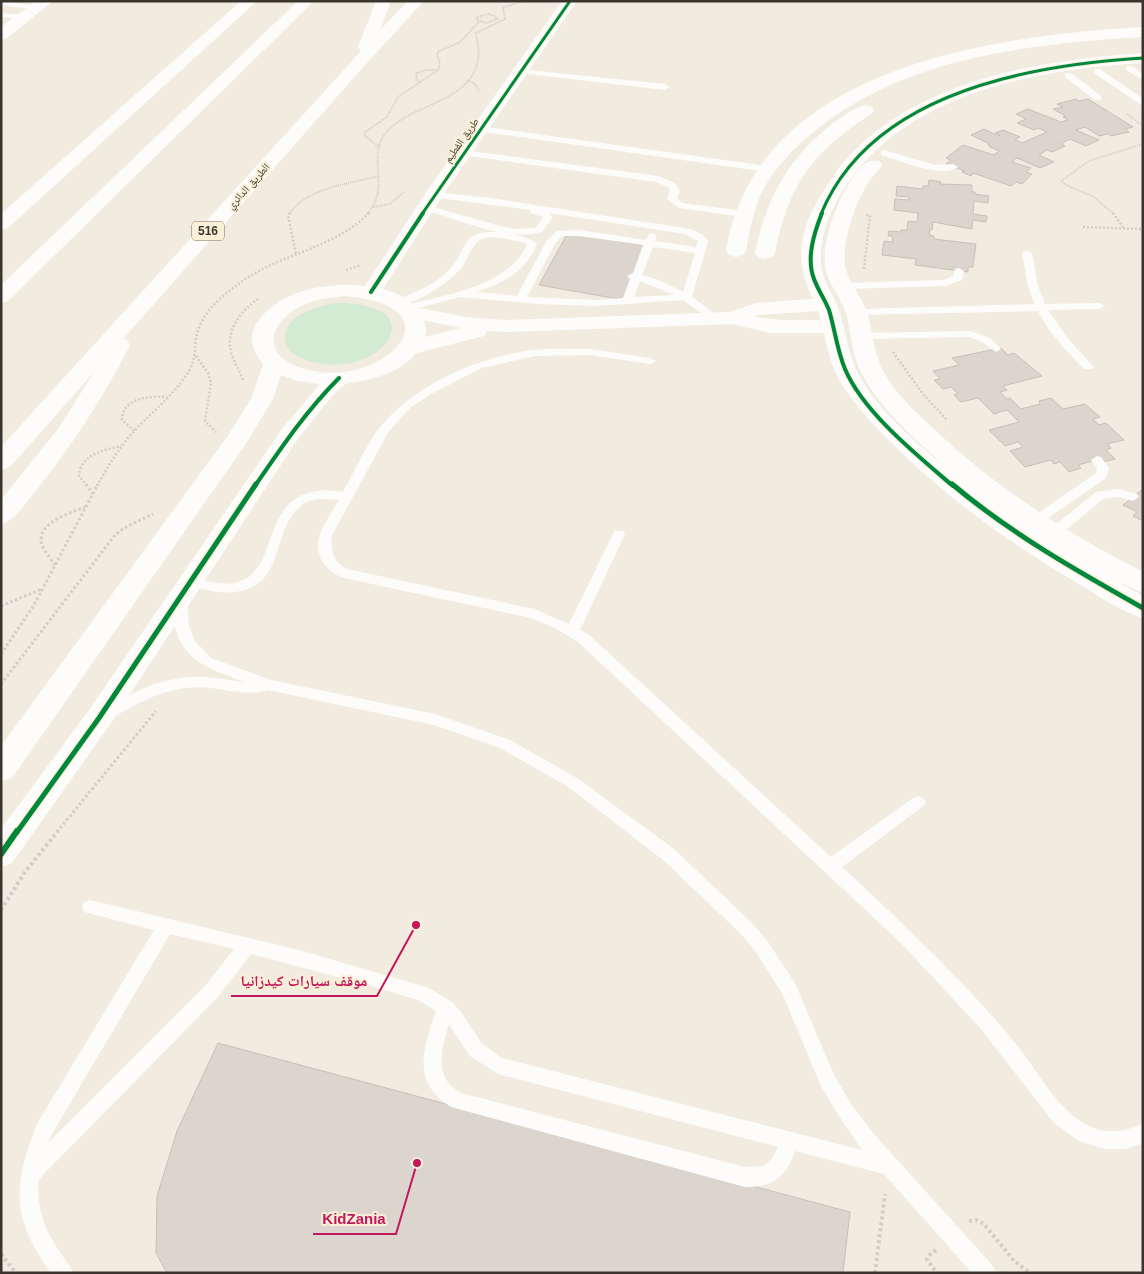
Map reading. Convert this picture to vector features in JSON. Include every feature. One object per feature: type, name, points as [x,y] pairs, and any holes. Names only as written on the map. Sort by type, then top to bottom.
[{"type":"main road","points":[[1,224],[250,1]]},
{"type":"main road","points":[[1,297],[307,1]]},
{"type":"main road","name":"516","points":[[359,62],[384,1]]},
{"type":"main road","name":"الطريق الدائري","points":[[1,462],[359,62],[417,1]]},
{"type":"main road","name":"طريق الفطيم","points":[[371,292],[430,202],[570,1]]},
{"type":"main road","points":[[4,31],[36,9]]},
{"type":"main road","points":[[736,251],[744,214],[754,190],[768,169],[792,141],[824,115],[861,93],[902,74],[947,59],[1001,47],[1052,39],[1138,52]]},
{"type":"main road","points":[[765,253],[773,215],[789,181],[800,165],[828,136],[858,114],[885,99],[933,78],[1000,59],[1051,49],[1138,52]]},
{"type":"main road","points":[[1138,52],[1097,71],[985,84],[929,106],[895,134],[862,151],[840,177],[823,208],[814,237],[811,262],[812,274],[826,304],[839,356],[846,374],[857,391],[913,451],[969,486],[1143,584]]},
{"type":"main road","points":[[1014,81],[1138,52]]},
{"type":"main road","points":[[895,134],[881,156],[854,189],[844,211],[837,240],[834,264],[842,286],[856,312],[868,364],[886,392],[935,445],[969,486],[1038,548],[1143,608]]},
{"type":"main road","points":[[814,237],[837,240]]},
{"type":"main road","points":[[405,308],[416,324],[416,336],[409,348],[398,359],[381,368],[361,375],[339,378],[303,376],[274,364],[262,349],[261,333],[271,316],[290,303],[316,294],[344,290],[371,292],[405,308],[456,322],[506,326]]},
{"type":"main road","points":[[409,348],[467,332],[506,326],[725,318],[756,309],[826,304]]},
{"type":"main road","points":[[1,516],[44,466],[87,405],[105,375],[131,318]]},
{"type":"main road","points":[[725,318],[760,326],[832,326]]},
{"type":"main road","points":[[1,769],[237,440],[262,399],[274,364]]},
{"type":"main road","points":[[1,854],[99,718],[184,589],[295,427],[319,398],[339,378]]},
{"type":"lane","points":[[1,4],[36,9]]},
{"type":"lane","points":[[1,15],[36,9]]},
{"type":"lane","points":[[520,71],[665,87]]},
{"type":"lane","points":[[1097,71],[1143,103]]},
{"type":"lane","points":[[1068,75],[1098,98]]},
{"type":"lane","points":[[480,129],[768,169]]},
{"type":"lane","points":[[464,153],[658,179],[672,185],[675,191],[672,200],[679,205],[744,214]]},
{"type":"lane","points":[[881,156],[935,168],[953,167]]},
{"type":"lane","points":[[881,156],[936,176]]},
{"type":"lane","points":[[430,202],[449,213],[485,226],[527,232],[539,230],[548,217],[542,212],[492,206],[474,200]]},
{"type":"lane","points":[[430,202],[474,200],[656,226],[695,234],[703,241],[687,297]]},
{"type":"lane","points":[[627,301],[635,276],[656,226]]},
{"type":"lane","points":[[521,300],[541,272],[552,240],[560,234],[569,232],[701,251]]},
{"type":"lane","points":[[405,308],[451,274],[463,260],[474,240],[479,236],[488,235],[530,242],[532,245],[524,260],[516,268],[496,281]]},
{"type":"lane","points":[[1027,253],[1030,279],[1040,307],[1065,343],[1088,367]]},
{"type":"lane","points":[[842,286],[945,284],[958,278],[959,271]]},
{"type":"lane","points":[[405,308],[496,281],[541,272]]},
{"type":"lane","points":[[635,276],[656,282],[725,318]]},
{"type":"lane","points":[[457,294],[521,300],[596,303],[687,297]]},
{"type":"lane","points":[[856,312],[1100,306]]},
{"type":"lane","points":[[860,336],[971,334],[986,340],[996,350]]},
{"type":"lane","points":[[650,362],[591,352],[554,351],[516,356],[478,366],[427,392],[394,417],[384,429],[326,535],[325,542],[329,564],[338,571],[534,614],[573,631],[597,650],[942,973],[994,1032],[1068,1124],[1085,1134],[1103,1140],[1121,1141],[1137,1137],[1143,1133]]},
{"type":"lane","points":[[1043,528],[1102,475],[1103,468],[1097,460]]},
{"type":"lane","points":[[1043,528],[1100,496],[1119,493],[1133,497]]},
{"type":"lane","points":[[347,496],[311,495],[292,506],[283,519],[264,571],[254,581],[230,588],[184,589],[183,631],[196,652],[214,666],[268,685],[435,720],[505,744],[572,782],[637,829],[701,883],[762,947],[781,974],[799,1010],[816,1056],[836,1095],[866,1140],[986,1273]]},
{"type":"lane","points":[[573,631],[619,534]]},
{"type":"lane","points":[[99,718],[134,697],[171,684],[203,682],[254,687],[268,685]]},
{"type":"lane","points":[[830,867],[918,802]]},
{"type":"lane","points":[[90,907],[165,927],[248,945],[406,988],[435,1000],[446,1008],[455,1018],[476,1050],[498,1065],[889,1166]]},
{"type":"lane","points":[[63,1273],[48,1254],[35,1231],[29,1205],[29,1176],[35,1151],[45,1128],[165,927]]},
{"type":"lane","points":[[29,1176],[211,992],[248,945]]},
{"type":"lane","points":[[446,1008],[434,1046],[432,1063],[435,1079],[444,1093],[457,1101],[745,1177],[756,1178],[775,1171],[782,1163],[786,1154],[788,1140]]},
{"type":"path","points":[[378,146],[367,140],[365,132],[388,117],[398,97],[438,70],[440,63],[437,55],[439,51],[464,39],[471,28],[479,22],[491,22],[497,18],[484,14],[476,18],[479,22]]},
{"type":"path","points":[[419,82],[416,76],[419,72],[438,70]]},
{"type":"path","points":[[467,80],[474,83],[479,91]]},
{"type":"path","points":[[1123,228],[1119,219],[1099,200],[1084,191],[1063,184],[1061,181],[1089,161],[1143,144]]},
{"type":"path","points":[[296,254],[288,215],[294,204],[308,196],[379,176]]},
{"type":"path","points":[[374,207],[390,204],[404,192]]},
{"type":"path","points":[[1082,227],[1143,229]]},
{"type":"path","points":[[134,431],[122,420],[123,410],[127,405],[144,398],[168,397]]},
{"type":"path","points":[[93,494],[80,476],[80,466],[98,453],[121,446]]},
{"type":"path","points":[[55,565],[41,544],[40,538],[43,532],[54,520],[85,507]]},
{"type":"path","points":[[1,606],[43,589]]},
{"type":"path","points":[[1,910],[25,872],[159,707]]},
{"type":"path","points":[[875,1273],[889,1166]]},
{"type":"path","points":[[1,1254],[16,1273]]},
{"type":"green space","points":[[336,303],[367,306],[385,315],[392,327],[388,340],[376,352],[357,361],[333,364],[306,360],[292,353],[287,347],[285,340],[289,324],[295,318],[311,310]]},
{"type":"building","points":[[1076,99],[1079,101],[1088,99],[1133,127],[1125,129],[1129,132],[1111,136],[1108,134],[1099,136],[1085,127],[1076,130],[1099,140],[1086,146],[1070,139],[1061,144],[1065,146],[1052,152],[1047,150],[1039,155],[1054,162],[1040,168],[1017,158],[1012,162],[1031,168],[1026,172],[1032,174],[1022,184],[1016,182],[1011,186],[973,173],[971,176],[962,172],[965,171],[946,164],[951,160],[946,158],[963,145],[994,155],[999,151],[990,147],[992,147],[988,145],[990,144],[971,135],[984,129],[998,136],[1000,135],[995,133],[1003,130],[1020,137],[1015,140],[1022,143],[1047,132],[1038,128],[1034,130],[1017,123],[1026,119],[1016,114],[1028,109],[1061,122],[1068,120],[1063,117],[1066,116],[1053,109],[1063,107],[1057,104]]},
{"type":"building","points":[[929,180],[941,182],[940,184],[972,185],[972,192],[975,192],[975,194],[989,196],[988,203],[974,201],[973,214],[987,216],[986,222],[973,220],[972,229],[933,222],[932,230],[930,229],[929,235],[934,236],[934,239],[976,244],[973,267],[968,267],[968,272],[915,265],[916,259],[882,255],[884,241],[893,242],[892,236],[888,236],[889,231],[901,232],[901,230],[907,230],[908,221],[917,222],[918,213],[894,210],[895,199],[909,200],[909,197],[896,196],[897,186],[923,189],[923,186],[928,186]]},
{"type":"building","points":[[573,234],[644,245],[624,300],[539,285],[566,236]]},
{"type":"building","points":[[1001,348],[1008,355],[1014,353],[1042,376],[1003,386],[1007,390],[1000,392],[1007,399],[1010,398],[1021,409],[1040,404],[1039,401],[1051,398],[1063,409],[1085,404],[1100,417],[1093,419],[1099,425],[1106,423],[1124,440],[1107,444],[1111,448],[1106,450],[1115,459],[1103,462],[1100,459],[1078,465],[1081,468],[1069,472],[1060,462],[1054,464],[1051,460],[1025,467],[1010,451],[1023,447],[1018,442],[1005,446],[989,430],[1019,422],[1007,410],[994,414],[978,398],[961,402],[954,395],[958,394],[951,387],[943,389],[934,380],[940,379],[933,371],[959,365],[952,358]]},
{"type":"building","points":[[1143,489],[1143,521],[1133,516],[1137,512],[1123,505]]},
{"type":"building","points":[[218,1043],[850,1212],[843,1273],[167,1273],[156,1253],[157,1196],[177,1131]]},
{"type":"cycle path","points":[[371,292],[434,195],[570,1]]},
{"type":"cycle path","points":[[1143,58],[1054,67],[1007,77],[962,92],[918,111],[880,136],[848,168],[822,212],[815,233],[811,256],[813,277],[827,305],[845,370],[856,389],[878,416],[930,466],[987,512],[1047,553],[1143,608]]},
{"type":"cycle path","points":[[1,854],[99,718],[290,434],[319,398],[339,378]]},
{"type":"place","name":"موقف سيارات كيدزانيا","points":[[416,925]]},
{"type":"place","name":"KidZania","points":[[417,1163]]}]
